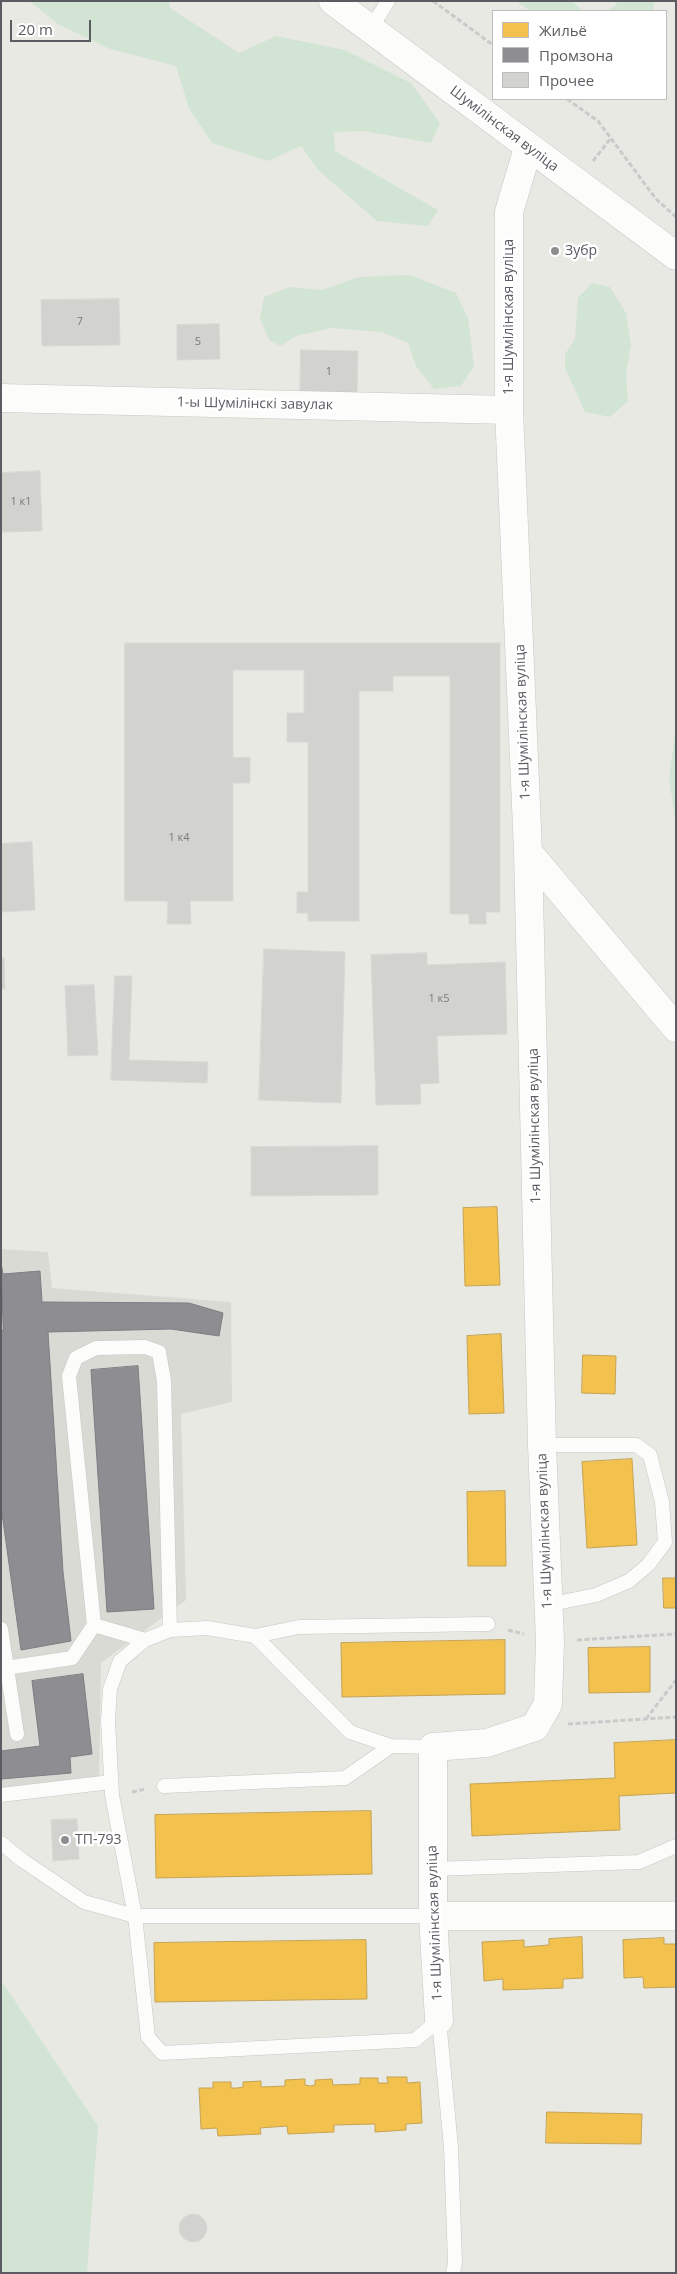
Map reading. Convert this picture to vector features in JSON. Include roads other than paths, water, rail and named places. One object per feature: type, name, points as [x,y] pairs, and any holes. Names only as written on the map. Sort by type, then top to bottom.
[{"type":"street","name":"Шумілінская вуліца","points":[[333,1],[528,148],[676,256]]},
{"type":"street","name":"1-я Шумілінская вуліца","points":[[438,2020],[433,1916],[433,1747],[487,1743],[535,1726],[548,1704],[550,1641],[547,1606],[542,1445],[528,852],[509,410],[508,212],[528,148]]},
{"type":"street","name":"1-ы Шумілінскі завулак","points":[[1,398],[509,410]]},
{"type":"street","points":[[528,852],[676,1028]]},
{"type":"street","points":[[433,1916],[676,1916]]},
{"type":"lane","points":[[371,28],[388,1]]},
{"type":"lane","points":[[6,1668],[72,1658],[94,1625],[69,1376],[76,1358],[96,1348],[145,1347],[159,1352],[164,1381],[170,1630]]},
{"type":"lane","points":[[542,1445],[636,1444],[650,1455],[670,1541],[648,1565],[629,1581],[596,1595],[547,1606]]},
{"type":"lane","points":[[438,2020],[415,2040],[162,2053],[148,2037],[135,1916],[112,1789],[108,1721],[110,1689],[120,1661],[145,1640],[170,1630],[207,1628],[255,1636],[298,1627],[488,1624]]},
{"type":"lane","points":[[94,1625],[145,1640]]},
{"type":"lane","points":[[1,1629],[17,1734]]},
{"type":"lane","points":[[255,1636],[350,1732],[391,1746],[433,1747]]},
{"type":"lane","points":[[164,1786],[345,1778],[391,1746]]},
{"type":"lane","points":[[1,1795],[112,1789]]},
{"type":"lane","points":[[1,1843],[22,1860],[84,1902],[135,1916],[433,1916]]},
{"type":"lane","points":[[433,1869],[639,1862],[676,1846]]},
{"type":"lane","points":[[438,2020],[451,2147],[455,2263],[453,2273]]},
{"type":"place","name":"Зубр","points":[[555,251]]},
{"type":"place","name":"ТП-793","points":[[65,1840]]}]
